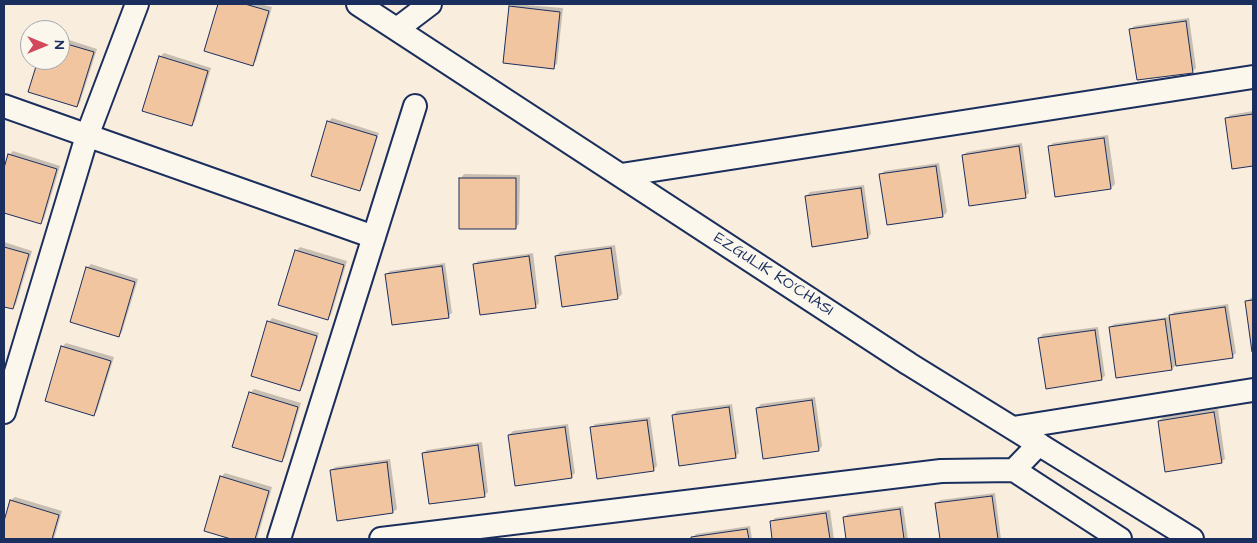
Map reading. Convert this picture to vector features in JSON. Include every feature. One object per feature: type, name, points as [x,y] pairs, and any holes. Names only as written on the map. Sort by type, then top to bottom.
[{"type":"street","points":[[4,412],[87,136],[137,4]]},
{"type":"street","name":"EZGULIK KO'CHASI","points":[[358,4],[909,364],[1192,539]]},
{"type":"street","points":[[396,29],[430,4]]},
{"type":"street","points":[[621,175],[1253,77]]},
{"type":"street","points":[[4,106],[374,237]]},
{"type":"street","points":[[279,539],[415,106]]},
{"type":"street","points":[[1013,428],[1253,390]]},
{"type":"street","points":[[1014,470],[1039,444]]},
{"type":"street","points":[[381,539],[941,471],[1014,470],[1120,539]]},
{"type":"building","points":[[218,4],[245,4],[269,11],[253,66],[204,51]]},
{"type":"building","points":[[509,6],[560,12],[554,69],[503,63]]},
{"type":"building","points":[[1186,21],[1193,73],[1137,80],[1129,29]]},
{"type":"building","points":[[70,45],[94,52],[77,107],[28,92],[35,70],[70,70]]},
{"type":"building","points":[[159,56],[208,71],[192,126],[142,111]]},
{"type":"building","points":[[1253,114],[1253,166],[1232,169],[1225,118]]},
{"type":"building","points":[[327,121],[377,136],[360,191],[311,176]]},
{"type":"building","points":[[1104,138],[1111,189],[1055,197],[1048,146]]},
{"type":"building","points":[[1019,146],[1026,198],[969,206],[962,155]]},
{"type":"building","points":[[8,154],[57,169],[41,224],[4,213],[4,168]]},
{"type":"building","points":[[936,166],[943,217],[887,225],[879,174]]},
{"type":"building","points":[[459,178],[516,178],[516,229],[459,229]]},
{"type":"building","points":[[861,188],[868,238],[812,247],[805,196]]},
{"type":"building","points":[[4,247],[29,254],[13,309],[4,307]]},
{"type":"building","points":[[611,248],[618,299],[562,307],[555,256]]},
{"type":"building","points":[[295,250],[344,265],[328,320],[278,305]]},
{"type":"building","points":[[529,256],[536,308],[480,315],[473,264]]},
{"type":"building","points":[[442,266],[449,318],[392,325],[385,274]]},
{"type":"building","points":[[86,267],[135,282],[119,337],[70,322]]},
{"type":"building","points":[[1253,300],[1253,352],[1252,352],[1245,301]]},
{"type":"building","points":[[1225,307],[1233,358],[1176,366],[1169,315]]},
{"type":"building","points":[[1165,319],[1172,370],[1116,378],[1109,327]]},
{"type":"building","points":[[267,321],[317,336],[300,391],[251,376]]},
{"type":"building","points":[[1095,330],[1102,380],[1046,389],[1038,338]]},
{"type":"building","points":[[61,346],[111,361],[94,416],[45,401]]},
{"type":"building","points":[[249,392],[298,407],[282,462],[232,447]]},
{"type":"building","points":[[812,400],[819,451],[763,459],[756,408]]},
{"type":"building","points":[[729,407],[736,458],[679,466],[672,415]]},
{"type":"building","points":[[1214,412],[1222,463],[1165,472],[1158,421]]},
{"type":"building","points":[[647,420],[654,471],[597,479],[590,427]]},
{"type":"building","points":[[565,427],[572,478],[515,486],[508,435]]},
{"type":"building","points":[[478,445],[485,497],[429,504],[422,453]]},
{"type":"building","points":[[387,462],[393,513],[337,521],[330,470]]},
{"type":"building","points":[[220,476],[269,491],[255,539],[231,539],[204,531]]},
{"type":"building","points":[[992,496],[998,539],[940,539],[935,503]]},
{"type":"building","points":[[10,500],[59,515],[52,539],[4,539],[4,521]]},
{"type":"building","points":[[900,509],[904,539],[846,539],[843,517]]},
{"type":"building","points":[[826,513],[830,539],[772,539],[770,521]]},
{"type":"building","points":[[747,529],[749,539],[691,539],[691,537]]}]
